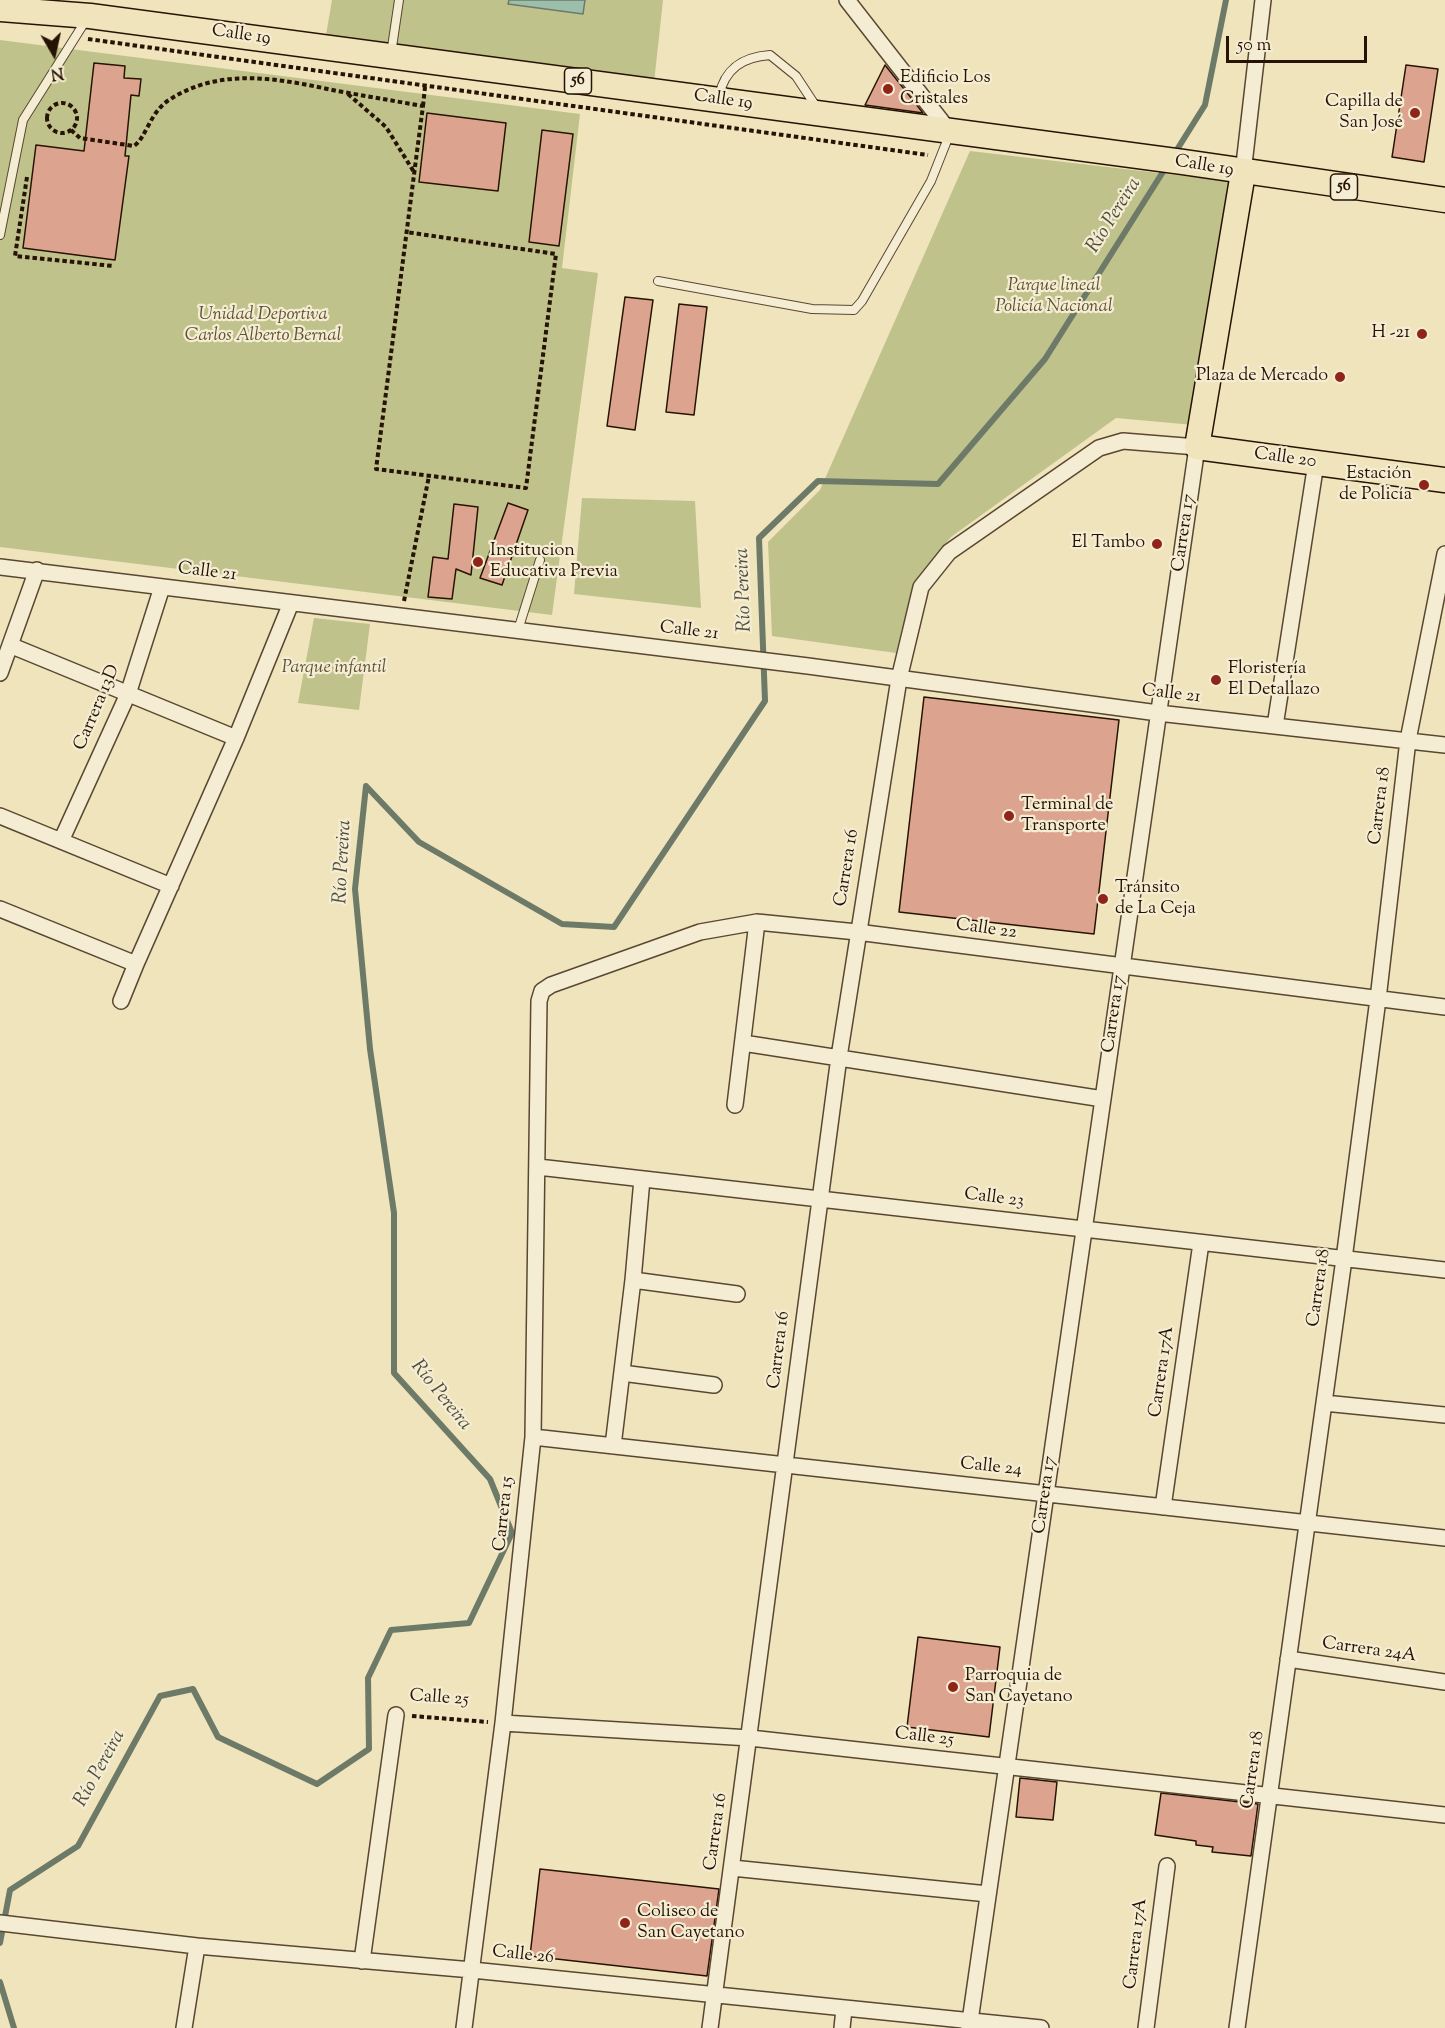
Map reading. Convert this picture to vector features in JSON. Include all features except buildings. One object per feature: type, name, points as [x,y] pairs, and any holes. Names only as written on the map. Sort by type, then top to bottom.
[{"type":"main road","name":"Calle 19","points":[[0,9],[91,8],[391,56],[1183,162],[1243,173],[1445,200]]},
{"type":"main road","name":"Carrera 17","points":[[1197,447],[1243,173]]},
{"type":"main road","name":"Calle 20","points":[[1197,447],[1445,480]]},
{"type":"street","points":[[847,0],[950,132]]},
{"type":"street","name":"Carrera 17","points":[[1243,173],[1263,0]]},
{"type":"street","name":"Carrera 16","points":[[710,2028],[786,1465],[818,1198],[857,932],[899,679],[921,587],[949,552],[1099,448],[1124,441],[1197,447]]},
{"type":"street","name":"Carrera 17","points":[[969,2025],[1197,447]]},
{"type":"street","points":[[1275,726],[1316,463]]},
{"type":"street","name":"Carrera 18","points":[[1237,2028],[1344,1259],[1378,999],[1408,740],[1445,554]]},
{"type":"street","name":"Calle 21","points":[[0,567],[808,666],[1158,714],[1445,744]]},
{"type":"street","points":[[0,673],[12,646],[38,570]]},
{"type":"street","name":"Carrera 13D","points":[[61,841],[128,694],[162,587]]},
{"type":"street","points":[[121,1001],[236,738],[291,603]]},
{"type":"street","points":[[12,646],[236,738]]},
{"type":"street","points":[[0,816],[171,886]]},
{"type":"street","points":[[0,909],[136,964]]},
{"type":"street","points":[[735,1105],[757,922]]},
{"type":"street","name":"Calle 22","points":[[538,1001],[542,991],[551,985],[700,932],[757,922],[857,932],[1445,1007]]},
{"type":"street","name":"Carrera 15","points":[[464,2028],[503,1723],[533,1437],[538,1167],[538,1001]]},
{"type":"street","points":[[743,1043],[1103,1099]]},
{"type":"street","name":"Calle 23","points":[[538,1167],[1445,1270]]},
{"type":"street","points":[[613,1446],[633,1280],[642,1179]]},
{"type":"street","name":"Carrera 17A","points":[[1163,1507],[1201,1243]]},
{"type":"street","points":[[633,1280],[737,1294]]},
{"type":"street","points":[[622,1374],[714,1385]]},
{"type":"street","points":[[1324,1403],[1445,1415]]},
{"type":"street","name":"Calle 24","points":[[533,1437],[1445,1538]]},
{"type":"street","name":"Carrera 24A","points":[[1288,1659],[1445,1682]]},
{"type":"street","points":[[362,1961],[396,1715]]},
{"type":"street","name":"Calle 25","points":[[503,1723],[750,1738],[1445,1815]]},
{"type":"street","name":"Carrera 17A","points":[[1146,2028],[1167,1866]]},
{"type":"street","points":[[732,1868],[988,1894]]},
{"type":"street","name":"Calle 26","points":[[8,1923],[197,1946],[472,1970],[844,2009],[969,2025],[1041,2028]]},
{"type":"street","points":[[184,2028],[197,1946]]},
{"type":"street","points":[[842,2028],[844,2009]]},
{"type":"lane","points":[[391,56],[399,0]]},
{"type":"lane","points":[[0,235],[23,120],[91,8]]},
{"type":"lane","points":[[718,100],[722,82],[733,67],[752,57],[770,55],[781,61],[796,76],[821,114]]},
{"type":"lane","points":[[658,281],[812,309],[854,310],[862,302],[931,181],[950,132]]},
{"type":"lane","points":[[518,630],[540,560]]},
{"type":"path","points":[[74,37],[940,156]]},
{"type":"path","points":[[71,130],[80,138],[134,146],[157,110],[169,99],[214,82],[237,78],[274,78],[423,106]]},
{"type":"path","points":[[406,232],[556,254],[526,488],[376,469],[406,232],[423,106],[425,87]]},
{"type":"path","points":[[345,92],[386,128],[414,173]]},
{"type":"path","points":[[59,104],[72,107],[77,119],[71,130],[63,133],[51,128],[47,116],[51,108],[59,104]]},
{"type":"path","points":[[27,175],[15,256],[113,266]]},
{"type":"path","points":[[401,617],[429,476]]},
{"type":"path","name":"Calle 25","points":[[396,1715],[503,1723]]},
{"type":"green space","points":[[332,0],[663,0],[654,83],[326,35]]},
{"type":"green space","name":"Unidad Deportiva Carlos Alberto Bernal","points":[[0,40],[580,114],[562,268],[598,273],[552,615],[0,547]]},
{"type":"green space","name":"Parque lineal Policía Nacional","points":[[970,151],[1236,182],[1194,425],[1116,418],[951,537],[913,584],[896,653],[772,636],[768,542],[820,490]]},
{"type":"green space","points":[[582,498],[695,501],[701,608],[574,594]]},
{"type":"green space","name":"Parque infantil","points":[[314,618],[370,624],[359,710],[298,703]]},
{"type":"shaded area","points":[[509,0],[585,0],[583,14],[508,4]]},
{"type":"waterway","name":"Río Pereira","points":[[1173,156],[1205,105],[1226,0]]},
{"type":"waterway","name":"Río Pereira","points":[[0,1943],[10,1890],[78,1846],[160,1696],[193,1689],[218,1737],[317,1784],[369,1749],[368,1678],[391,1630],[469,1623],[512,1533],[490,1479],[394,1373],[394,1213],[370,1049],[355,889],[366,786],[419,842],[562,924],[614,927],[765,701],[759,538],[818,481],[938,484],[1045,359],[1166,167]]},
{"type":"waterway","name":"Río Pereira","points":[[0,1982],[14,2028]]},
{"type":"place","name":"Edificio Los Cristales","points":[[888,89]]},
{"type":"place","name":"Capilla de San José","points":[[1415,113]]},
{"type":"place","name":"H -21","points":[[1422,334]]},
{"type":"place","name":"Plaza de Mercado","points":[[1340,377]]},
{"type":"place","name":"Estación de Policía","points":[[1424,485]]},
{"type":"place","name":"El Tambo","points":[[1157,544]]},
{"type":"place","name":"Institucion Educativa Previa","points":[[478,562]]},
{"type":"place","name":"Floristería El Detallazo","points":[[1216,680]]},
{"type":"place","name":"Terminal de Transporte","points":[[1009,816]]},
{"type":"place","name":"Tránsito de La Ceja","points":[[1103,899]]},
{"type":"place","name":"Parroquia de San Cayetano","points":[[953,1687]]},
{"type":"place","name":"Coliseo de San Cayetano","points":[[625,1923]]}]
